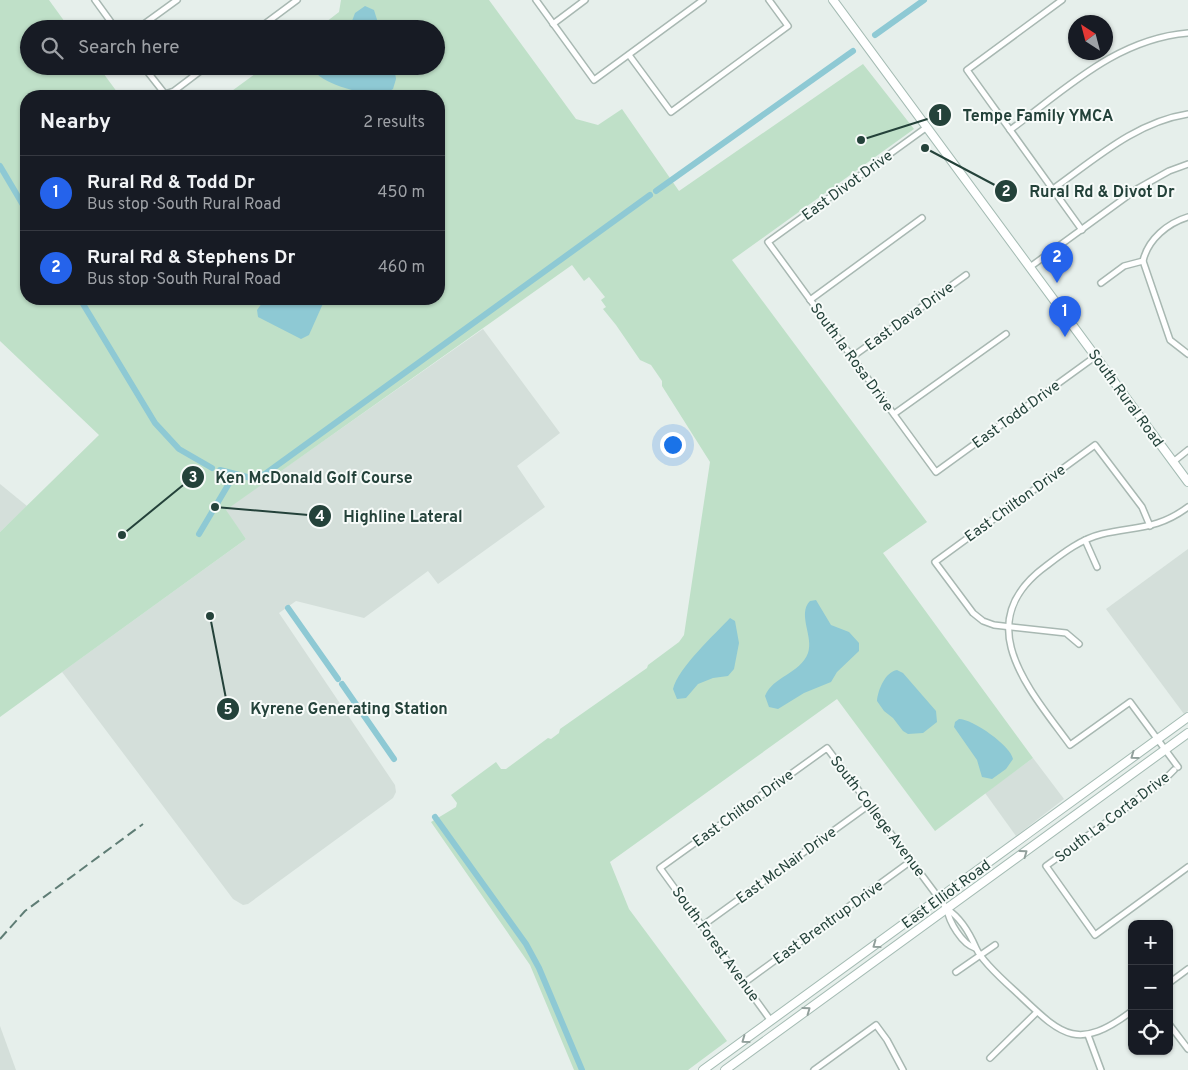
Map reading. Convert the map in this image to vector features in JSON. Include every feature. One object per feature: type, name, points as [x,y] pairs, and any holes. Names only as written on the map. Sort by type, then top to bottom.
[{"type":"main road","name":"South Rural Road","points":[[833,0],[1188,482]]},
{"type":"main road","name":"East Elliot Road","points":[[703,1070],[1188,717]]},
{"type":"main road","name":"East Elliot Road","points":[[725,1070],[1188,733]]},
{"type":"main road","points":[[995,858],[1003,868]]},
{"type":"main road","points":[[717,1060],[725,1070]]},
{"type":"street","points":[[95,0],[109,20]]},
{"type":"street","points":[[149,20],[177,0]]},
{"type":"street","points":[[270,20],[297,0]]},
{"type":"street","points":[[536,0],[594,80],[703,0]]},
{"type":"street","points":[[553,24],[585,0]]},
{"type":"street","points":[[628,55],[671,112],[788,26],[769,0]]},
{"type":"street","points":[[1062,0],[967,70],[1082,230]]},
{"type":"street","points":[[1010,130],[1101,62],[1119,52],[1164,35],[1188,33]]},
{"type":"street","points":[[151,75],[162,90]]},
{"type":"street","points":[[175,90],[195,75]]},
{"type":"street","points":[[1053,189],[1122,139],[1152,124],[1188,114]]},
{"type":"street","name":"East Divot Drive","points":[[768,242],[927,127]]},
{"type":"street","points":[[1030,267],[1157,177],[1188,164]]},
{"type":"street","points":[[1188,217],[1166,228],[1146,248],[1143,261],[1170,340],[1188,354]]},
{"type":"street","points":[[810,300],[922,218]]},
{"type":"street","name":"South la Rosa Drive","points":[[768,242],[936,472]]},
{"type":"street","points":[[1101,283],[1124,266],[1143,261]]},
{"type":"street","name":"East Dava Drive","points":[[852,357],[966,275]]},
{"type":"street","points":[[894,414],[1006,334]]},
{"type":"street","name":"East Todd Drive","points":[[936,472],[1096,356]]},
{"type":"street","name":"East Chilton Drive","points":[[1009,627],[994,626],[973,613],[935,562],[1095,445],[1142,507],[1150,526]]},
{"type":"street","points":[[1173,462],[1188,450]]},
{"type":"street","points":[[1165,750],[1130,702],[1070,745],[1023,681],[1016,668],[1010,648],[1009,627],[1015,604],[1025,586],[1036,573],[1085,540],[1102,534],[1150,526],[1169,520],[1188,507]]},
{"type":"street","points":[[1085,540],[1097,567]]},
{"type":"street","points":[[1009,627],[1066,633],[1079,644]]},
{"type":"street","name":"East Chilton Drive","points":[[660,868],[827,748]]},
{"type":"street","name":"South College Avenue","points":[[827,748],[939,899],[947,909],[955,914],[975,942],[980,955],[1051,1025],[1068,1033],[1088,1035]]},
{"type":"street","name":"South La Corta Drive","points":[[1165,750],[1176,768],[1163,781],[1046,866],[1096,934],[1188,867]]},
{"type":"street","name":"East McNair Drive","points":[[702,926],[869,805]]},
{"type":"street","name":"East Brentrup Drive","points":[[744,983],[911,861]]},
{"type":"street","name":"South Forest Avenue","points":[[660,868],[772,1020]]},
{"type":"street","name":"South College Avenue","points":[[947,909],[949,919],[961,936],[969,946],[976,948]]},
{"type":"street","points":[[961,936],[968,932]]},
{"type":"street","points":[[956,972],[995,945]]},
{"type":"street","points":[[1173,980],[1188,970]]},
{"type":"street","points":[[990,1058],[1038,1012]]},
{"type":"street","points":[[1101,1070],[1088,1035],[1105,1030],[1128,1013]]},
{"type":"street","points":[[814,1070],[876,1025],[887,1040],[903,1070]]},
{"type":"street","points":[[1173,1029],[1188,1048]]},
{"type":"shaded area","points":[[483,329],[560,433],[517,466],[545,507],[438,584],[428,571],[364,618],[296,601],[279,613],[395,785],[396,792],[393,798],[248,904],[243,905],[233,899],[62,672],[246,539],[225,510]]},
{"type":"shaded area","points":[[0,484],[27,506],[0,532]]},
{"type":"shaded area","points":[[1188,549],[1188,711],[1184,714],[1106,609]]},
{"type":"shaded area","points":[[1033,758],[1064,799],[1016,836],[985,793]]},
{"type":"shaded area","points":[[0,1026],[16,1070],[0,1070]]},
{"type":"green space","points":[[0,0],[49,0],[63,20],[20,20],[20,75],[105,75],[116,90],[20,90],[20,305],[445,305],[445,90],[233,90],[254,75],[445,75],[445,20],[329,20],[339,12],[341,0],[489,0],[576,119],[598,125],[622,109],[679,191],[863,64],[914,129],[732,260],[927,522],[883,553],[1033,758],[935,831],[837,699],[610,862],[629,909],[727,1041],[688,1070],[574,1070],[530,965],[431,822],[456,807],[457,803],[451,795],[496,762],[501,769],[506,769],[548,738],[551,739],[559,733],[560,729],[647,668],[648,665],[679,642],[684,635],[710,462],[662,386],[662,381],[651,365],[640,360],[603,309],[606,307],[601,300],[605,297],[589,277],[584,281],[572,265],[226,510],[246,539],[0,717],[0,532],[99,435],[0,341]]},
{"type":"water","points":[[365,6],[374,10],[377,20],[352,20],[355,13]]},
{"type":"water","points":[[318,75],[395,75],[396,79],[393,89],[390,90],[353,90]]},
{"type":"water","points":[[261,305],[322,305],[309,335],[301,339],[258,317],[257,310]]},
{"type":"water","points":[[816,600],[831,625],[849,632],[859,643],[859,651],[837,672],[831,682],[804,693],[778,709],[769,707],[765,696],[769,689],[799,666],[808,653],[809,640],[805,612],[806,606],[810,601]]},
{"type":"water","points":[[730,618],[735,621],[739,643],[734,669],[728,676],[713,678],[698,684],[686,698],[677,699],[673,689],[682,671]]},
{"type":"water","points":[[897,670],[903,673],[936,711],[937,722],[923,733],[908,734],[903,731],[877,701],[886,678],[893,671]]},
{"type":"water","points":[[959,719],[982,728],[1006,747],[1013,759],[1006,769],[992,779],[982,777],[977,760],[954,727],[955,722]]},
{"type":"waterway","points":[[875,35],[924,0]]},
{"type":"waterway","points":[[656,191],[853,51]]},
{"type":"waterway","points":[[0,166],[20,200]]},
{"type":"waterway","points":[[220,470],[251,478],[265,474],[650,195]]},
{"type":"waterway","points":[[84,305],[155,423],[179,449],[212,468]]},
{"type":"waterway","points":[[199,534],[234,475]]},
{"type":"waterway","points":[[288,608],[338,679]]},
{"type":"waterway","points":[[342,684],[394,759]]},
{"type":"waterway","points":[[435,817],[526,944],[539,968],[582,1070]]},
{"type":"railway","points":[[0,939],[25,911],[143,824]]},
{"type":"place","name":"Tempe Family YMCA","points":[[861,140]]},
{"type":"place","name":"Rural Rd & Divot Dr","points":[[925,148]]},
{"type":"place","name":"Rural Rd & Stephens Dr","points":[[1057,283]]},
{"type":"place","name":"Rural Rd & Todd Dr","points":[[1065,337]]},
{"type":"place","name":"Highline Lateral","points":[[215,507]]},
{"type":"place","name":"Ken McDonald Golf Course","points":[[122,535]]},
{"type":"place","name":"Kyrene Generating Station","points":[[210,616]]}]
